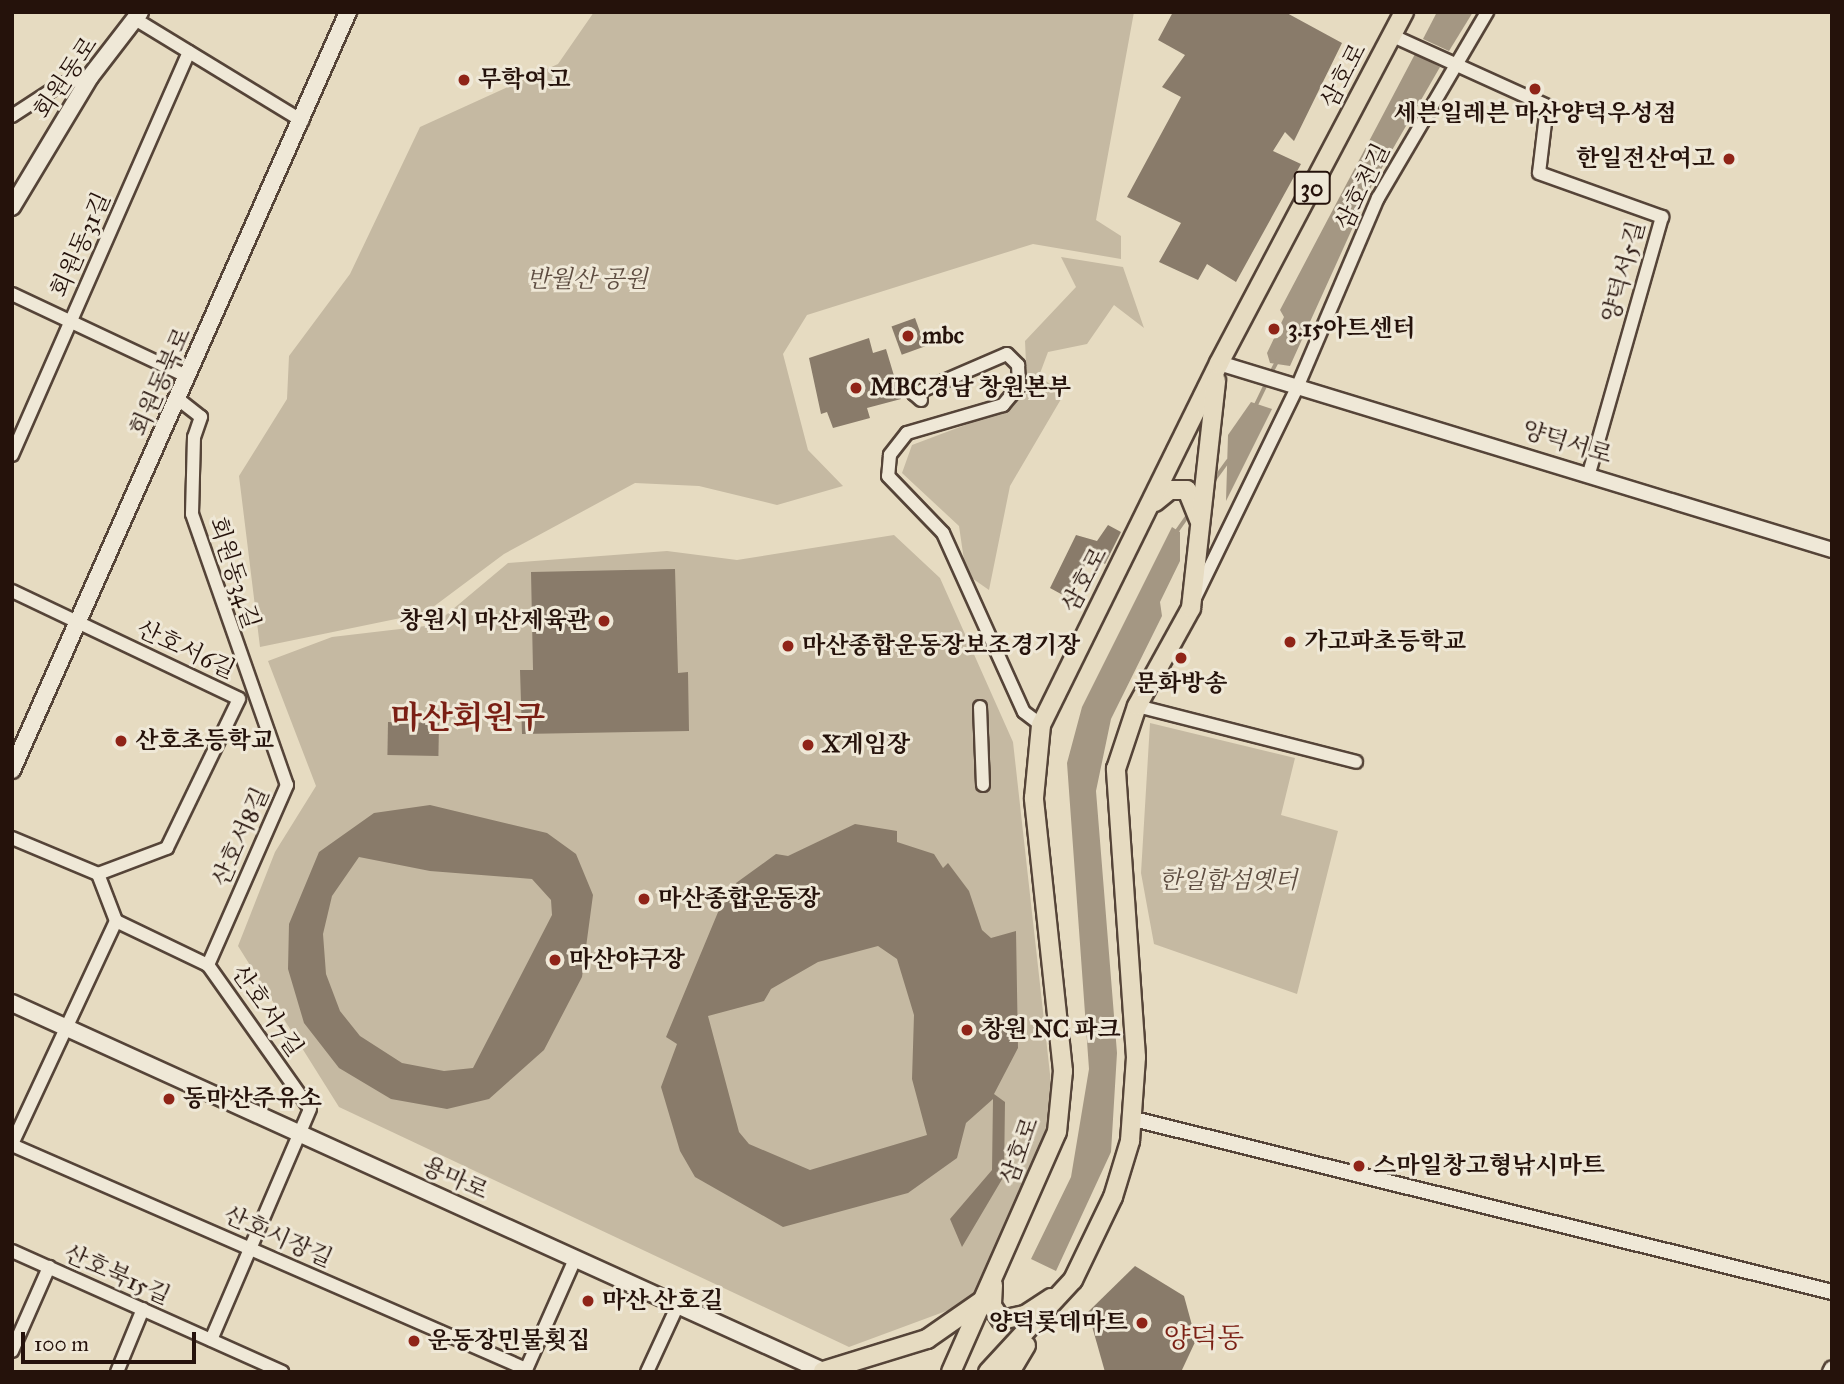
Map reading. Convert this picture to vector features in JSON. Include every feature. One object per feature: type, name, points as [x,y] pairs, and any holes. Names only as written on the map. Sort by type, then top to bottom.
[{"type":"main road","name":"회원동북로","points":[[12,770],[302,121],[348,12]]},
{"type":"main road","name":"삼호로","points":[[951,1372],[1057,1132],[1061,1099],[1034,798],[1041,725],[1148,513],[1219,363],[1404,12]]},
{"type":"main road","name":"회원동로","points":[[12,207],[90,77],[138,15]]},
{"type":"main road","points":[[1010,1372],[1066,1288],[1114,1197],[1134,1119],[1132,997],[1114,797],[1120,746],[1137,706],[1191,607],[1202,551],[1219,363]]},
{"type":"main road","points":[[1148,513],[1161,495],[1187,490],[1198,509],[1202,551]]},
{"type":"main road","name":"용마로","points":[[12,1003],[824,1372]]},
{"type":"main road","points":[[993,1278],[992,1306],[1008,1321],[1066,1288]]},
{"type":"main road","points":[[824,1372],[927,1339],[983,1300]]},
{"type":"main road","points":[[988,1372],[1047,1313]]},
{"type":"street","name":"삼호천길","points":[[1191,607],[1378,198],[1450,62],[1487,12]]},
{"type":"street","points":[[138,15],[189,52],[302,121]]},
{"type":"street","points":[[1393,36],[1450,62]]},
{"type":"street","name":"회원동31길","points":[[12,455],[189,52]]},
{"type":"street","name":"양덕서5길","points":[[1450,62],[1547,106],[1539,173],[1662,217],[1589,473]]},
{"type":"street","points":[[12,116],[61,84],[90,77]]},
{"type":"street","points":[[12,294],[188,377]]},
{"type":"street","points":[[921,400],[914,394],[1007,354],[1018,365],[1020,386],[1003,405],[906,433],[890,455],[888,476],[943,533],[1024,712],[1041,725]]},
{"type":"street","name":"양덕서로","points":[[1219,363],[1291,388],[1589,473],[1832,550]]},
{"type":"street","name":"회원동34길","points":[[178,399],[201,416],[194,437],[192,514],[251,685]]},
{"type":"street","name":"산호서6길","points":[[12,592],[239,699],[167,848],[97,874]]},
{"type":"street","points":[[239,699],[251,685]]},
{"type":"street","name":"산호서8길","points":[[208,965],[287,785],[251,685]]},
{"type":"street","points":[[1137,706],[1356,762]]},
{"type":"street","points":[[980,707],[983,785]]},
{"type":"street","points":[[12,838],[97,874],[116,921],[12,1144]]},
{"type":"street","name":"산호서7길","points":[[116,921],[208,965],[310,1109],[302,1135]]},
{"type":"street","points":[[1134,1119],[1832,1292]]},
{"type":"street","points":[[211,1340],[302,1135]]},
{"type":"street","name":"산호시장길","points":[[12,1144],[526,1370]]},
{"type":"street","name":"산호북15길","points":[[12,1251],[282,1372]]},
{"type":"street","points":[[526,1370],[575,1259]]},
{"type":"street","points":[[12,1351],[49,1267]]},
{"type":"street","points":[[647,1372],[678,1305]]},
{"type":"street","points":[[117,1372],[143,1310]]},
{"type":"green space","name":"반월산 공원","points":[[594,12],[1134,12],[1096,220],[1121,236],[1121,259],[1033,244],[807,315],[783,354],[808,450],[843,486],[777,505],[699,486],[635,483],[504,554],[425,613],[260,647],[239,476],[287,399],[289,356],[350,274],[420,127],[558,64]]},
{"type":"green space","points":[[1061,257],[1123,267],[1144,328],[1114,305],[1087,344],[1048,352],[1039,376],[1064,394],[1010,486],[989,590],[966,574],[959,526],[902,473],[912,445],[1013,407],[1027,386],[1025,341],[1076,287]]},
{"type":"green space","name":"마산종합운동장","points":[[894,535],[940,578],[1013,742],[1052,1092],[1041,1156],[976,1300],[849,1347],[339,1107],[238,946],[275,852],[316,786],[268,661],[332,637],[434,625],[508,563],[667,551],[737,560]]},
{"type":"green space","name":"한일합섬옛터","points":[[1150,723],[1295,758],[1281,815],[1338,831],[1297,994],[1154,944],[1141,873]]},
{"type":"shaded area","points":[[1437,12],[1473,12],[1449,51],[1423,39]]},
{"type":"shaded area","points":[[1415,54],[1440,67],[1372,185],[1290,366],[1270,363],[1267,353],[1284,317],[1280,310]]},
{"type":"shaded area","points":[[1251,402],[1272,409],[1226,501],[1228,435]]},
{"type":"shaded area","points":[[1172,527],[1180,532],[1180,561],[1160,602],[1162,616],[1111,719],[1096,791],[1117,1053],[1111,1152],[1056,1271],[1031,1259],[1071,1177],[1089,1069],[1067,763],[1082,707]]},
{"type":"building","points":[[1173,12],[1285,12],[1342,43],[1294,141],[1285,132],[1273,151],[1301,164],[1236,282],[1207,264],[1198,280],[1159,262],[1181,223],[1127,197],[1181,97],[1162,87],[1185,55],[1158,40]]},
{"type":"building","name":"mbc","points":[[915,318],[925,346],[902,355],[892,327]]},
{"type":"building","name":"MBC경남 창원본부","points":[[869,338],[873,353],[886,349],[901,399],[867,408],[870,418],[833,428],[827,412],[821,414],[809,358]]},
{"type":"building","points":[[1108,525],[1121,532],[1105,564],[1089,554],[1072,600],[1050,588],[1076,535],[1097,541]]},
{"type":"building","name":"창원시 마산제육관","points":[[675,569],[678,673],[688,672],[689,731],[522,734],[520,670],[533,670],[531,572]]},
{"type":"building","points":[[388,722],[439,723],[438,756],[387,755]]},
{"type":"building","name":"마산야구장","points":[[430,805],[547,833],[576,854],[593,895],[582,977],[544,1050],[489,1099],[447,1109],[391,1099],[339,1068],[304,1023],[288,969],[289,924],[319,852],[374,813]],"holes":[[[359,857],[430,871],[532,879],[551,900],[552,915],[473,1068],[444,1071],[402,1063],[360,1036],[340,1011],[326,974],[323,934],[332,896]]]},
{"type":"building","name":"창원 NC 파크","points":[[855,824],[897,831],[897,842],[934,854],[943,868],[948,863],[969,891],[982,930],[991,938],[1016,931],[1018,1048],[994,1094],[1005,1102],[1004,1176],[962,1247],[950,1219],[992,1170],[993,1099],[966,1123],[957,1158],[908,1193],[783,1227],[695,1177],[680,1151],[661,1087],[677,1044],[666,1037],[721,905],[737,896],[736,883],[776,854],[788,856]],"holes":[[[878,946],[897,959],[914,1015],[912,1079],[927,1135],[810,1170],[749,1144],[739,1132],[708,1016],[764,1001],[771,989],[818,962]]]},
{"type":"building","name":"양덕롯데마트","points":[[1135,1266],[1184,1296],[1196,1340],[1181,1372],[1105,1372],[1088,1312]]},
{"type":"waterway","points":[[1270,375],[1278,360]]},
{"type":"waterway","points":[[1255,407],[1267,382]]},
{"type":"waterway","points":[[1212,483],[1228,461]]},
{"type":"waterway","points":[[1175,534],[1189,514]]},
{"type":"place","name":"무학여고","points":[[464,80]]},
{"type":"place","name":"세븐일레븐 마산양덕우성점","points":[[1535,89]]},
{"type":"place","name":"한일전산여고","points":[[1729,159]]},
{"type":"place","name":"3.15아트센터","points":[[1274,329]]},
{"type":"place","name":"mbc","points":[[908,336]]},
{"type":"place","name":"MBC경남 창원본부","points":[[856,388]]},
{"type":"place","name":"창원시 마산제육관","points":[[604,621]]},
{"type":"place","name":"가고파초등학교","points":[[1290,642]]},
{"type":"place","name":"마산종합운동장보조경기장","points":[[788,646]]},
{"type":"place","name":"문화방송","points":[[1181,658]]},
{"type":"place","name":"산호초등학교","points":[[121,741]]},
{"type":"place","name":"X게임장","points":[[808,745]]},
{"type":"place","name":"마산종합운동장","points":[[644,899]]},
{"type":"place","name":"마산야구장","points":[[555,960]]},
{"type":"place","name":"창원 NC 파크","points":[[967,1030]]},
{"type":"place","name":"동마산주유소","points":[[169,1099]]},
{"type":"place","name":"스마일창고형낚시마트","points":[[1359,1166]]},
{"type":"place","name":"마산 산호길","points":[[588,1301]]},
{"type":"place","name":"양덕롯데마트","points":[[1142,1323]]},
{"type":"place","name":"운동장민물횟집","points":[[414,1341]]},
{"type":"district","name":"마산회원구","points":[[468,718]]},
{"type":"district","name":"양덕동","points":[[1204,1338]]}]
